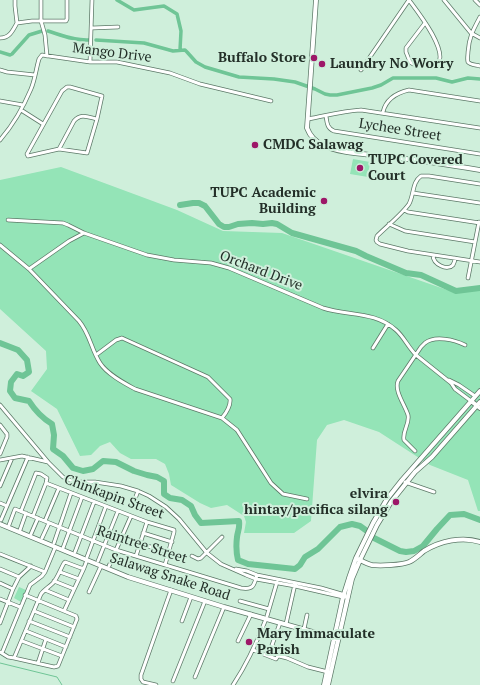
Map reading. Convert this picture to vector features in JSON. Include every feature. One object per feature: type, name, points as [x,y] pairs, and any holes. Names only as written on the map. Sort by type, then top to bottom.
[{"type":"main road","points":[[316,0],[307,128],[314,140],[341,151],[412,159],[480,170]]},
{"type":"main road","points":[[324,685],[345,596],[358,559],[387,499],[480,391]]},
{"type":"main road","name":"Orchard Drive","points":[[475,396],[479,404]]},
{"type":"main road","name":"Orchard Drive","points":[[472,401],[479,404]]},
{"type":"main road","points":[[404,481],[432,457],[479,404]]},
{"type":"main road","name":"Salawag Snake Road","points":[[0,522],[128,577],[224,607],[336,639]]},
{"type":"main road","points":[[358,559],[375,565],[402,564],[411,561],[430,548],[457,539],[480,542]]},
{"type":"main road","points":[[328,672],[328,685]]},
{"type":"street","points":[[0,38],[9,35],[17,23],[15,0]]},
{"type":"street","points":[[0,140],[11,126],[23,106],[31,88],[40,57],[42,55],[47,56],[45,35],[41,21],[41,0]]},
{"type":"street","points":[[17,23],[32,21],[66,21],[67,0]]},
{"type":"street","points":[[90,62],[92,0]]},
{"type":"street","points":[[361,70],[409,0],[425,23],[437,42],[440,58],[440,62],[438,64],[413,64],[410,62],[406,52],[406,48],[425,23]]},
{"type":"street","points":[[444,0],[471,33],[480,38]]},
{"type":"street","points":[[475,0],[480,6]]},
{"type":"street","points":[[480,17],[471,33],[468,62],[480,66]]},
{"type":"street","points":[[92,28],[118,27]]},
{"type":"street","name":"Mango Drive","points":[[47,56],[90,62],[118,62],[170,73],[200,84],[271,101]]},
{"type":"street","points":[[0,70],[35,75]]},
{"type":"street","points":[[24,157],[30,156],[59,149],[87,153],[102,96],[70,87],[67,87],[62,91],[27,154],[30,156]]},
{"type":"street","points":[[383,112],[388,100],[396,94],[409,90],[480,101]]},
{"type":"street","points":[[0,102],[23,106]]},
{"type":"street","points":[[21,110],[43,124]]},
{"type":"street","points":[[308,119],[352,110],[361,110],[383,112],[480,128]]},
{"type":"street","points":[[59,149],[77,118],[83,116],[97,119]]},
{"type":"street","name":"Lychee Street","points":[[326,116],[328,127],[334,131],[480,154]]},
{"type":"street","points":[[480,184],[421,176],[416,181],[409,204],[376,236],[376,240],[380,244],[408,251],[480,262]]},
{"type":"street","points":[[413,193],[480,203]]},
{"type":"street","points":[[404,210],[408,212],[480,222],[468,278]]},
{"type":"street","name":"Orchard Drive","points":[[8,220],[62,223],[84,233],[147,255],[174,260],[220,265],[333,312],[374,318],[388,324],[401,334],[416,355],[451,383],[455,389],[472,401]]},
{"type":"street","points":[[389,224],[405,231],[475,242]]},
{"type":"street","points":[[29,269],[69,241],[84,233]]},
{"type":"street","points":[[0,245],[29,269],[84,327],[100,364],[106,370],[135,389],[222,418],[236,430],[271,483],[283,494],[307,499]]},
{"type":"street","points":[[433,255],[434,261],[443,266],[452,266],[455,258]]},
{"type":"street","points":[[373,348],[388,324]]},
{"type":"street","points":[[96,355],[116,340],[122,338],[208,377],[230,399],[229,407],[222,418]]},
{"type":"street","points":[[415,451],[404,440],[408,418],[396,384],[400,376],[425,343],[430,340],[455,340],[465,345]]},
{"type":"street","name":"Orchard Drive","points":[[439,374],[475,396]]},
{"type":"street","points":[[0,405],[48,462],[63,477],[74,482],[95,482],[120,486],[149,496],[166,507],[179,519],[207,553],[221,564],[247,571],[257,577],[277,582],[295,584]]},
{"type":"street","points":[[0,425],[7,434],[7,438],[0,454]]},
{"type":"street","points":[[0,460],[22,456],[48,462]]},
{"type":"street","points":[[0,522],[28,457]]},
{"type":"street","points":[[0,486],[12,458]]},
{"type":"street","name":"Chinkapin Street","points":[[21,511],[36,473],[41,474],[47,478],[46,483],[147,522],[174,530],[172,542]]},
{"type":"street","points":[[404,481],[434,492]]},
{"type":"street","points":[[33,516],[46,483]]},
{"type":"street","points":[[42,538],[59,488]]},
{"type":"street","points":[[133,504],[138,491]]},
{"type":"street","points":[[25,595],[76,616],[77,619],[58,666],[54,667],[8,657],[1,653],[25,595],[30,585],[45,572],[55,546],[59,526],[70,493]]},
{"type":"street","points":[[63,548],[82,497]]},
{"type":"street","points":[[75,552],[94,502]]},
{"type":"street","points":[[0,503],[7,506]]},
{"type":"street","points":[[64,611],[84,568],[92,540],[106,506]]},
{"type":"street","name":"Raintree Street","points":[[9,525],[15,509],[116,550],[241,588],[247,589],[254,585],[257,577]]},
{"type":"street","points":[[98,561],[118,511]]},
{"type":"street","points":[[20,530],[26,513]]},
{"type":"street","points":[[109,566],[131,516]]},
{"type":"street","points":[[32,534],[38,518]]},
{"type":"street","points":[[136,556],[147,522]]},
{"type":"street","points":[[143,533],[172,542],[165,565]]},
{"type":"street","points":[[192,556],[198,559],[201,558],[222,537]]},
{"type":"street","points":[[140,544],[169,552]]},
{"type":"street","points":[[0,554],[45,572]]},
{"type":"street","points":[[14,658],[41,594],[54,581],[64,563],[65,562],[80,568],[84,568]]},
{"type":"street","points":[[0,623],[19,577],[31,566]]},
{"type":"street","points":[[89,592],[101,566]]},
{"type":"street","points":[[0,569],[19,577]]},
{"type":"street","points":[[60,572],[79,579]]},
{"type":"street","points":[[257,577],[320,589],[345,596]]},
{"type":"street","points":[[54,581],[74,589]]},
{"type":"street","points":[[233,685],[253,650],[266,618],[277,582]]},
{"type":"street","points":[[0,583],[13,589]]},
{"type":"street","points":[[286,624],[295,584]]},
{"type":"street","points":[[45,590],[69,600]]},
{"type":"street","points":[[156,685],[143,682],[141,675],[171,590]]},
{"type":"street","points":[[182,621],[191,596]]},
{"type":"street","points":[[0,600],[20,607]]},
{"type":"street","points":[[173,681],[205,601]]},
{"type":"street","points":[[240,601],[269,609]]},
{"type":"street","points":[[195,677],[224,607]]},
{"type":"street","points":[[34,611],[74,627]]},
{"type":"street","points":[[238,641],[251,614]]},
{"type":"street","points":[[304,629],[307,615]]},
{"type":"street","points":[[30,621],[70,637]]},
{"type":"street","points":[[279,656],[280,653],[272,645],[280,623]]},
{"type":"street","points":[[26,630],[66,647]]},
{"type":"street","points":[[38,663],[46,639]]},
{"type":"street","points":[[22,640],[62,656]]},
{"type":"street","points":[[253,650],[276,659],[279,656],[308,667],[328,672]]},
{"type":"green space","name":"TUPC Covered Court","points":[[353,159],[370,162],[368,177],[350,174]]},
{"type":"green space","points":[[61,167],[177,210],[223,231],[282,233],[456,293],[480,290],[480,511],[478,511],[468,480],[430,465],[379,432],[344,420],[327,425],[317,440],[311,521],[294,533],[244,533],[246,522],[244,516],[227,505],[211,508],[200,503],[171,485],[165,464],[156,459],[131,459],[120,453],[110,442],[100,446],[91,455],[80,456],[57,409],[31,391],[47,369],[46,351],[0,309],[0,180]]},
{"type":"green space","points":[[19,587],[26,590],[21,602],[14,598]]},
{"type":"waterway","points":[[117,0],[134,10],[164,6],[177,14],[181,31],[180,50]]},
{"type":"waterway","points":[[0,52],[10,55],[29,35],[42,31]]},
{"type":"waterway","points":[[48,31],[73,39],[89,40]]},
{"type":"waterway","points":[[96,40],[144,43],[173,51],[185,50],[196,62],[205,67],[239,77],[295,82],[330,95],[372,88],[393,78],[436,78],[452,82],[468,78],[480,79]]},
{"type":"waterway","points":[[180,205],[199,203],[205,206],[219,224],[224,227],[252,223],[277,224],[292,233],[356,251],[406,273],[421,275],[456,291],[480,288]]},
{"type":"waterway","points":[[0,343],[18,350],[27,360],[29,372],[23,376],[17,374],[11,382],[10,391],[15,398],[29,401],[39,414],[52,424],[54,435],[53,449],[63,456],[73,468],[83,471],[93,469],[103,461],[116,462],[134,471],[157,477],[164,481],[164,494],[170,498],[182,500],[191,506],[201,523],[239,521],[236,543],[237,557],[238,560],[248,564],[295,569],[300,565],[305,557],[318,549],[340,527],[352,524],[360,526],[374,538],[400,551],[406,552],[414,551],[423,546],[450,515],[464,514],[480,520]]},
{"type":"waterway","points":[[0,663],[57,677],[62,685]]},
{"type":"place","name":"Buffalo Store","points":[[314,58]]},
{"type":"place","name":"Laundry No Worry","points":[[322,64]]},
{"type":"place","name":"CMDC Salawag","points":[[255,145]]},
{"type":"place","name":"TUPC Covered Court","points":[[360,168]]},
{"type":"place","name":"TUPC Academic Building","points":[[324,201]]},
{"type":"place","name":"elvira hintay/pacifica silang","points":[[396,502]]},
{"type":"place","name":"Mary Immaculate Parish","points":[[249,642]]}]
